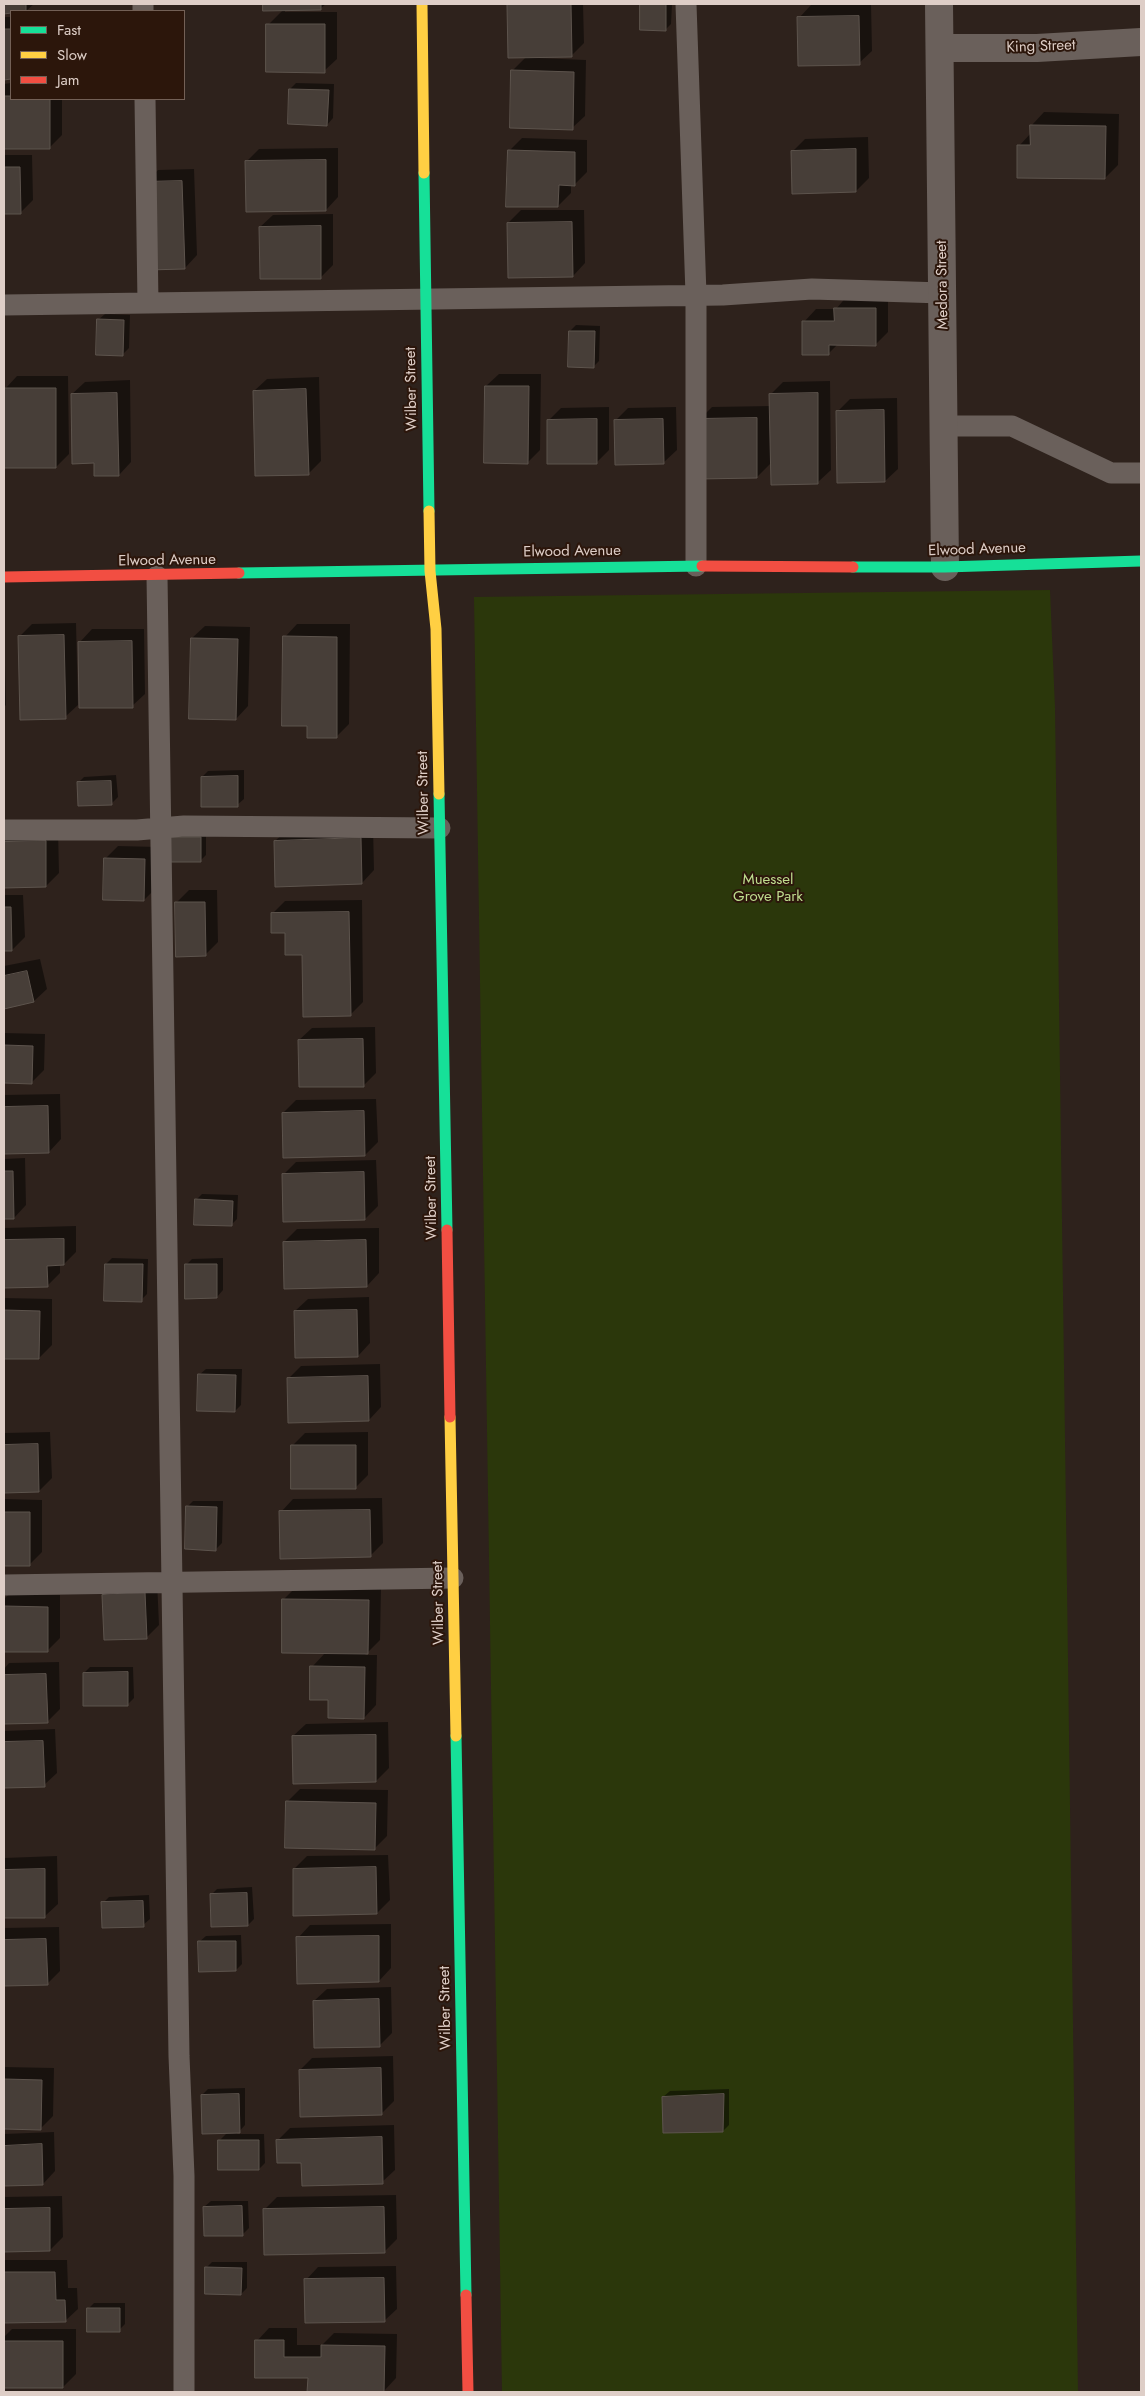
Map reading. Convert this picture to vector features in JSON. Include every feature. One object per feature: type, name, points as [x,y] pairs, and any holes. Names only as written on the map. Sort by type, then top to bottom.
[{"type":"street","name":"Wilber Street","points":[[422,4],[430,571],[436,629],[468,2392]]},
{"type":"street","name":"Medora Street","points":[[940,4],[946,567]]},
{"type":"street","name":"King Street","points":[[940,48],[1037,48],[1141,42]]},
{"type":"street","name":"Elwood Avenue","points":[[4,577],[696,566],[946,567],[1141,561]]},
{"type":"lane","points":[[686,4],[696,295],[696,566]]},
{"type":"lane","points":[[144,100],[148,303]]},
{"type":"lane","points":[[4,305],[696,295],[812,289],[943,294]]},
{"type":"lane","points":[[944,426],[1012,426],[1111,473],[1141,473]]},
{"type":"lane","points":[[157,576],[160,828],[166,1059],[179,2056],[184,2176],[184,2392]]},
{"type":"lane","points":[[4,830],[184,826],[440,828]]},
{"type":"lane","points":[[4,1585],[454,1578]]},
{"type":"green space","name":"Muessel Grove Park","points":[[1050,590],[1055,708],[1078,2392],[502,2392],[474,597]]},
{"type":"building","points":[[4,4],[26,4],[26,10],[10,10],[10,13],[4,14]]},
{"type":"building","points":[[263,4],[321,4],[321,10],[263,11]]},
{"type":"building","points":[[571,4],[572,57],[508,58],[507,5]]},
{"type":"building","points":[[640,4],[666,4],[666,31],[640,30]]},
{"type":"building","points":[[859,16],[860,65],[798,66],[797,17]]},
{"type":"building","points":[[266,24],[325,24],[325,73],[266,72]]},
{"type":"building","points":[[4,29],[10,29],[10,79],[4,80]]},
{"type":"building","points":[[511,70],[574,72],[573,130],[510,128]]},
{"type":"building","points":[[289,89],[329,90],[327,126],[288,124]]},
{"type":"building","points":[[4,96],[10,96],[10,100],[50,100],[50,149],[4,149]]},
{"type":"building","points":[[1030,125],[1106,126],[1105,179],[1017,178],[1017,145],[1030,145]]},
{"type":"building","points":[[856,149],[856,192],[792,194],[791,151]]},
{"type":"building","points":[[508,150],[575,152],[575,186],[559,185],[558,207],[506,207]]},
{"type":"building","points":[[326,160],[326,211],[246,212],[245,161]]},
{"type":"building","points":[[4,167],[20,167],[21,214],[4,214]]},
{"type":"building","points":[[182,181],[185,269],[147,270],[144,182]]},
{"type":"building","points":[[572,222],[573,277],[508,278],[507,223]]},
{"type":"building","points":[[321,226],[321,279],[260,279],[259,227]]},
{"type":"building","points":[[834,308],[876,308],[876,346],[829,345],[829,355],[802,355],[802,321],[834,321]]},
{"type":"building","points":[[97,319],[124,320],[123,356],[96,355]]},
{"type":"building","points":[[569,331],[595,331],[594,368],[568,367]]},
{"type":"building","points":[[485,386],[529,386],[528,464],[484,463]]},
{"type":"building","points":[[4,388],[56,388],[56,468],[4,468]]},
{"type":"building","points":[[306,389],[309,475],[255,476],[253,391]]},
{"type":"building","points":[[117,393],[119,476],[94,476],[94,463],[72,464],[71,394]]},
{"type":"building","points":[[818,393],[818,484],[771,485],[769,394]]},
{"type":"building","points":[[884,410],[885,482],[837,483],[836,411]]},
{"type":"building","points":[[757,418],[757,478],[699,479],[698,419]]},
{"type":"building","points":[[597,419],[597,464],[547,464],[547,420]]},
{"type":"building","points":[[663,419],[664,464],[615,465],[614,420]]},
{"type":"building","points":[[64,635],[66,719],[20,720],[18,636]]},
{"type":"building","points":[[283,636],[337,637],[337,738],[307,738],[307,726],[282,726]]},
{"type":"building","points":[[191,638],[238,639],[236,720],[189,719]]},
{"type":"building","points":[[132,641],[133,708],[79,708],[78,642]]},
{"type":"building","points":[[238,776],[238,807],[201,807],[201,777]]},
{"type":"building","points":[[111,781],[112,805],[78,806],[77,782]]},
{"type":"building","points":[[169,837],[201,837],[201,862],[169,862]]},
{"type":"building","points":[[361,838],[362,884],[275,887],[274,841]]},
{"type":"building","points":[[46,841],[46,887],[4,888],[4,842]]},
{"type":"building","points":[[104,858],[145,859],[144,901],[103,900]]},
{"type":"building","points":[[175,902],[205,902],[206,956],[176,957]]},
{"type":"building","points":[[4,907],[11,907],[12,951],[4,951]]},
{"type":"building","points":[[349,912],[351,1016],[303,1017],[302,955],[285,955],[285,933],[271,933],[271,913]]},
{"type":"building","points":[[27,971],[34,1002],[4,1009],[4,976]]},
{"type":"building","points":[[363,1039],[364,1087],[299,1087],[298,1040]]},
{"type":"building","points":[[4,1045],[33,1046],[32,1084],[4,1083]]},
{"type":"building","points":[[48,1106],[49,1153],[4,1154],[4,1107]]},
{"type":"building","points":[[364,1111],[365,1156],[283,1158],[282,1113]]},
{"type":"building","points":[[4,1171],[13,1171],[14,1219],[4,1219]]},
{"type":"building","points":[[364,1172],[365,1220],[283,1222],[282,1174]]},
{"type":"building","points":[[195,1199],[233,1201],[232,1226],[194,1225]]},
{"type":"building","points":[[64,1239],[64,1265],[47,1266],[48,1287],[4,1288],[4,1240]]},
{"type":"building","points":[[366,1240],[367,1287],[284,1289],[283,1242]]},
{"type":"building","points":[[105,1264],[143,1264],[142,1302],[104,1301]]},
{"type":"building","points":[[185,1264],[217,1264],[217,1298],[185,1299]]},
{"type":"building","points":[[4,1310],[40,1311],[39,1359],[4,1359]]},
{"type":"building","points":[[357,1310],[358,1357],[295,1358],[294,1311]]},
{"type":"building","points":[[198,1374],[236,1375],[235,1412],[197,1411]]},
{"type":"building","points":[[368,1376],[369,1421],[288,1423],[287,1378]]},
{"type":"building","points":[[38,1444],[39,1492],[4,1493],[4,1445]]},
{"type":"building","points":[[291,1445],[356,1445],[356,1489],[291,1489]]},
{"type":"building","points":[[186,1506],[217,1507],[216,1551],[185,1549]]},
{"type":"building","points":[[370,1510],[371,1557],[280,1559],[279,1511]]},
{"type":"building","points":[[4,1512],[30,1512],[30,1566],[4,1566]]},
{"type":"building","points":[[145,1592],[147,1639],[104,1640],[102,1595]]},
{"type":"building","points":[[282,1599],[369,1600],[368,1654],[282,1653]]},
{"type":"building","points":[[4,1606],[48,1607],[48,1652],[4,1652]]},
{"type":"building","points":[[310,1666],[365,1667],[364,1719],[328,1718],[328,1700],[310,1700]]},
{"type":"building","points":[[128,1672],[128,1706],[83,1706],[83,1673]]},
{"type":"building","points":[[46,1674],[48,1723],[4,1724],[4,1675]]},
{"type":"building","points":[[376,1735],[376,1782],[293,1784],[292,1736]]},
{"type":"building","points":[[43,1741],[45,1787],[4,1788],[4,1742]]},
{"type":"building","points":[[286,1801],[376,1803],[375,1850],[285,1848]]},
{"type":"building","points":[[376,1867],[377,1914],[293,1916],[293,1869]]},
{"type":"building","points":[[45,1869],[45,1918],[4,1918],[4,1870]]},
{"type":"building","points":[[247,1893],[248,1926],[211,1927],[210,1894]]},
{"type":"building","points":[[143,1901],[144,1927],[102,1928],[101,1902]]},
{"type":"building","points":[[379,1936],[379,1982],[297,1984],[296,1937]]},
{"type":"building","points":[[46,1939],[48,1985],[4,1986],[4,1940]]},
{"type":"building","points":[[198,1941],[236,1941],[236,1971],[199,1972]]},
{"type":"building","points":[[379,1999],[380,2047],[314,2048],[313,2001]]},
{"type":"building","points":[[381,2068],[382,2115],[300,2117],[299,2070]]},
{"type":"building","points":[[4,2079],[42,2080],[41,2130],[4,2129]]},
{"type":"building","points":[[239,2094],[240,2133],[202,2134],[201,2095]]},
{"type":"building","points":[[724,2094],[723,2132],[663,2133],[662,2097]]},
{"type":"building","points":[[382,2137],[383,2184],[302,2186],[301,2163],[277,2163],[276,2140]]},
{"type":"building","points":[[218,2140],[259,2140],[259,2170],[218,2170]]},
{"type":"building","points":[[42,2144],[43,2185],[4,2186],[4,2146]]},
{"type":"building","points":[[242,2206],[243,2236],[204,2236],[203,2207]]},
{"type":"building","points":[[384,2207],[385,2253],[264,2255],[263,2209]]},
{"type":"building","points":[[50,2208],[50,2251],[4,2252],[4,2209]]},
{"type":"building","points":[[205,2267],[242,2268],[241,2295],[205,2294]]},
{"type":"building","points":[[4,2272],[55,2272],[56,2300],[65,2300],[66,2322],[4,2323]]},
{"type":"building","points":[[384,2278],[385,2322],[305,2323],[304,2279]]},
{"type":"building","points":[[87,2308],[120,2308],[120,2332],[87,2332]]},
{"type":"building","points":[[255,2340],[284,2340],[284,2357],[321,2357],[321,2345],[385,2346],[384,2392],[307,2392],[308,2378],[255,2378]]},
{"type":"building","points":[[4,2341],[63,2341],[63,2388],[4,2388]]},
{"type":"traffic: fast","points":[[424,173],[429,511]]},
{"type":"traffic: fast","points":[[853,567],[945,567],[1141,561]]},
{"type":"traffic: fast","points":[[239,573],[702,566]]},
{"type":"traffic: fast","points":[[439,794],[447,1230]]},
{"type":"traffic: fast","points":[[456,1736],[466,2295]]},
{"type":"traffic: slow","points":[[422,4],[424,173]]},
{"type":"traffic: slow","points":[[429,511],[430,571],[436,629],[439,794]]},
{"type":"traffic: slow","points":[[450,1417],[456,1736]]},
{"type":"traffic: jam","points":[[702,566],[853,567]]},
{"type":"traffic: jam","points":[[4,577],[239,573]]},
{"type":"traffic: jam","points":[[447,1230],[450,1417]]},
{"type":"traffic: jam","points":[[466,2295],[468,2392]]}]
